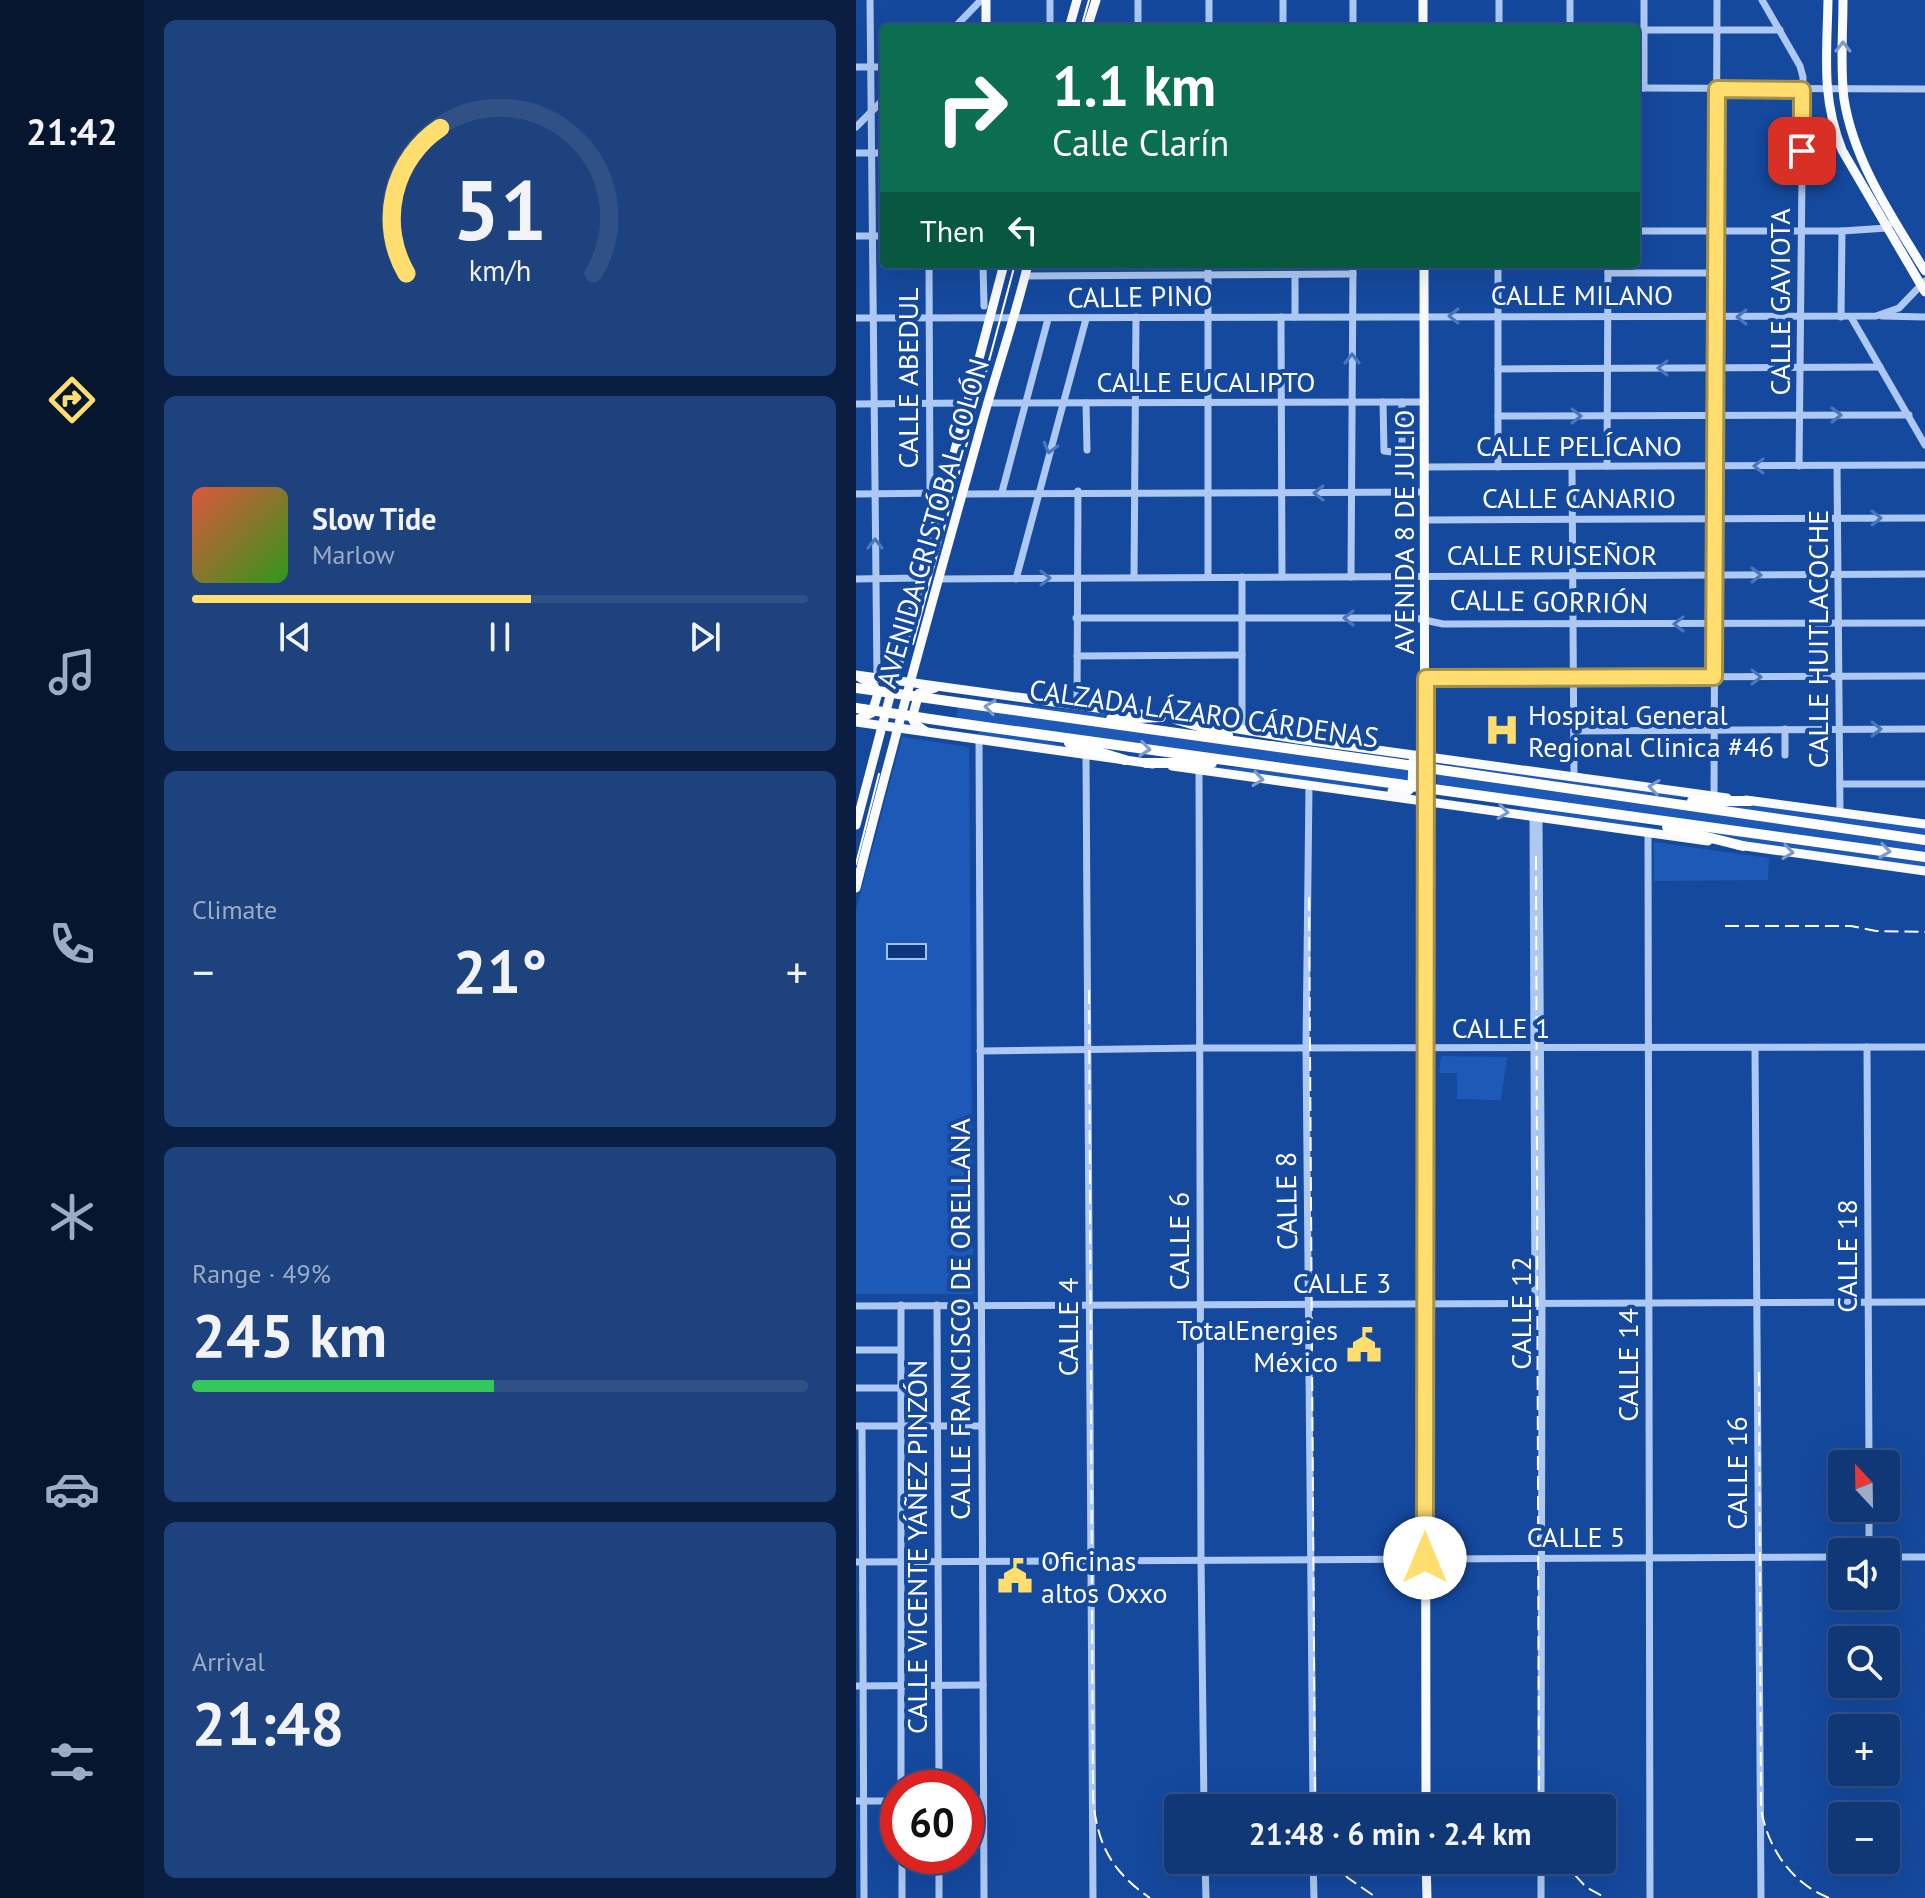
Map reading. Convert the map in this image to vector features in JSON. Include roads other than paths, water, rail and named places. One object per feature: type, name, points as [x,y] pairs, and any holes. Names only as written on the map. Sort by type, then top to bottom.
[{"type":"highway","name":"CALZADA LÁZARO CÁRDENAS","points":[[856,688],[1925,840]]},
{"type":"highway","name":"CALZADA LÁZARO CÁRDENAS","points":[[856,708],[1925,857]]},
{"type":"highway","points":[[1080,720],[1161,717]]},
{"type":"highway","points":[[1175,719],[1273,746]]},
{"type":"highway","points":[[1041,735],[1125,760]]},
{"type":"highway","points":[[1146,763],[1250,763]]},
{"type":"highway","points":[[1656,800],[1750,801]]},
{"type":"highway","points":[[1619,814],[1743,846]]},
{"type":"main road","points":[[984,0],[986,24]]},
{"type":"main road","points":[[1070,24],[1077,0]]},
{"type":"main road","points":[[1088,24],[1096,0]]},
{"type":"main road","points":[[1423,0],[1423,24]]},
{"type":"main road","points":[[1828,0],[1826,91],[1829,114],[1842,150],[1924,286]]},
{"type":"main road","points":[[1843,0],[1843,90],[1850,126],[1862,159],[1925,271]]},
{"type":"main road","name":"AVENIDA CRISTÓBAL COLÓN","points":[[856,825],[1003,268]]},
{"type":"main road","name":"AVENIDA CRISTÓBAL COLÓN","points":[[856,888],[888,757],[1027,268]]},
{"type":"main road","name":"AVENIDA 8 DE JULIO","points":[[1424,268],[1426,1794]]},
{"type":"main road","points":[[898,664],[906,671],[913,669]]},
{"type":"main road","points":[[856,675],[874,686],[878,693],[872,713],[856,721]]},
{"type":"main road","name":"CALZADA LÁZARO CÁRDENAS","points":[[856,675],[1297,739],[1925,824]]},
{"type":"main road","points":[[928,732],[913,721],[918,695],[925,690],[942,687]]},
{"type":"main road","name":"CALZADA LÁZARO CÁRDENAS","points":[[856,721],[1086,756],[1925,871]]},
{"type":"main road","points":[[878,742],[888,757]]},
{"type":"main road","points":[[1337,790],[1407,792],[1412,787],[1413,761],[1403,751]]},
{"type":"main road","points":[[1426,1874],[1427,1898]]},
{"type":"street","points":[[870,0],[874,153],[873,403],[877,678]]},
{"type":"street","points":[[958,24],[984,0]]},
{"type":"street","points":[[1050,0],[1050,24]]},
{"type":"street","points":[[1138,0],[1138,24]]},
{"type":"street","points":[[1209,0],[1209,24]]},
{"type":"street","points":[[1283,0],[1283,24]]},
{"type":"street","points":[[1353,0],[1353,24]]},
{"type":"street","points":[[1499,0],[1499,24]]},
{"type":"street","points":[[1570,0],[1570,24]]},
{"type":"street","points":[[1644,0],[1640,30],[1640,88],[1925,89]]},
{"type":"street","points":[[1714,796],[1717,0]]},
{"type":"street","name":"CALLE GAVIOTA","points":[[1762,0],[1803,72],[1799,466]]},
{"type":"street","points":[[1640,30],[1780,30]]},
{"type":"street","points":[[856,67],[880,67]]},
{"type":"street","points":[[856,127],[880,103]]},
{"type":"street","points":[[856,153],[880,153]]},
{"type":"street","points":[[1640,231],[1842,231],[1887,228],[1893,218]]},
{"type":"street","points":[[1841,317],[1842,231]]},
{"type":"street","points":[[856,236],[880,236]]},
{"type":"street","name":"CALLE ABEDUL","points":[[929,268],[930,493]]},
{"type":"street","points":[[983,268],[984,306]]},
{"type":"street","points":[[1120,268],[1120,275]]},
{"type":"street","points":[[1152,268],[1152,275]]},
{"type":"street","points":[[1208,268],[1208,577]]},
{"type":"street","points":[[1351,577],[1353,268]]},
{"type":"street","points":[[1498,268],[1498,467]]},
{"type":"street","points":[[1607,466],[1608,268]]},
{"type":"street","points":[[1608,273],[1715,273]]},
{"type":"street","points":[[1025,276],[1353,274]]},
{"type":"street","points":[[1295,275],[1295,317]]},
{"type":"street","name":"CALLE MILANO","points":[[1424,317],[1876,316],[1899,308],[1924,286]]},
{"type":"street","points":[[1876,316],[1925,317]]},
{"type":"street","points":[[1134,577],[1136,317]]},
{"type":"street","points":[[1281,317],[1282,577]]},
{"type":"street","name":"CALLE PINO","points":[[856,318],[1424,317]]},
{"type":"street","points":[[1851,317],[1925,445]]},
{"type":"street","points":[[1002,492],[1048,319]]},
{"type":"street","points":[[1016,579],[1086,319]]},
{"type":"street","points":[[1498,369],[1880,367]]},
{"type":"street","points":[[1383,402],[1384,451],[1400,453],[1402,402]]},
{"type":"street","name":"CALLE EUCALIPTO","points":[[988,403],[1425,402]]},
{"type":"street","points":[[856,404],[967,403]]},
{"type":"street","points":[[1086,403],[1087,450]]},
{"type":"street","points":[[1498,416],[1909,415]]},
{"type":"street","name":"CALLE PELÍCANO","points":[[1425,467],[1925,465]]},
{"type":"street","name":"CALLE HUITLACOCHE","points":[[1837,466],[1840,813]]},
{"type":"street","points":[[1572,467],[1574,776]]},
{"type":"street","points":[[963,494],[1078,491],[1425,492]]},
{"type":"street","points":[[1077,705],[1078,491]]},
{"type":"street","points":[[856,494],[944,493]]},
{"type":"street","name":"CALLE CANARIO","points":[[1425,520],[1925,518]]},
{"type":"street","name":"CALLE RUISEÑOR","points":[[939,579],[1925,574]]},
{"type":"street","points":[[1242,577],[1242,729]]},
{"type":"street","points":[[856,579],[921,578]]},
{"type":"street","name":"CALLE GORRIÓN","points":[[1076,618],[1426,620],[1443,624],[1573,625],[1925,623]]},
{"type":"street","points":[[1077,656],[1242,655]]},
{"type":"street","points":[[1426,678],[1925,676]]},
{"type":"street","points":[[1785,729],[1785,755]]},
{"type":"street","points":[[1574,731],[1925,729]]},
{"type":"street","name":"CALLE FRANCISCO DE ORELLANA","points":[[979,740],[983,1770]]},
{"type":"street","name":"CALLE 4","points":[[1086,756],[1093,1898]]},
{"type":"street","name":"CALLE 6","points":[[1199,770],[1204,1794]]},
{"type":"street","points":[[856,779],[868,780]]},
{"type":"street","points":[[1840,784],[1925,784]]},
{"type":"street","name":"CALLE 8","points":[[1309,786],[1306,1048],[1313,1794]]},
{"type":"street","name":"CALLE 12","points":[[1536,817],[1538,1303],[1543,1558],[1541,1794]]},
{"type":"street","name":"CALLE 14","points":[[1648,833],[1650,1898]]},
{"type":"street","name":"CALLE 18","points":[[1867,1047],[1869,1450]]},
{"type":"street","name":"CALLE 1","points":[[980,1051],[1925,1047]]},
{"type":"street","name":"CALLE 16","points":[[1755,1048],[1761,1898]]},
{"type":"street","name":"CALLE 3","points":[[856,1306],[1925,1302]]},
{"type":"street","points":[[901,1305],[901,1770]]},
{"type":"street","name":"CALLE VICENTE YÁÑEZ PINZÓN","points":[[937,1305],[939,1770]]},
{"type":"street","points":[[856,1350],[900,1350]]},
{"type":"street","points":[[856,1388],[900,1388]]},
{"type":"street","points":[[864,1898],[860,1801],[859,1426],[981,1426]]},
{"type":"street","name":"CALLE 5","points":[[860,1562],[1828,1557]]},
{"type":"street","points":[[1900,1557],[1925,1557]]},
{"type":"street","points":[[860,1686],[983,1685]]},
{"type":"street","points":[[902,1874],[902,1898]]},
{"type":"street","points":[[939,1874],[939,1898]]},
{"type":"street","name":"CALLE FRANCISCO DE ORELLANA","points":[[984,1874],[984,1898]]},
{"type":"street","points":[[1205,1874],[1206,1898]]},
{"type":"street","points":[[1313,1874],[1314,1898]]},
{"type":"street","points":[[1541,1874],[1541,1898]]},
{"type":"tram line","points":[[1082,24],[1089,0]]},
{"type":"tram line","points":[[913,644],[1014,268]]},
{"type":"tram line","points":[[856,864],[879,774]]},
{"type":"railway","points":[[1536,856],[1539,1794]]},
{"type":"railway","points":[[1309,897],[1315,1794]]},
{"type":"railway","points":[[1725,926],[1851,926],[1876,931],[1925,932]]},
{"type":"railway","points":[[1089,990],[1093,1798],[1098,1829],[1108,1855],[1125,1877],[1150,1898]]},
{"type":"railway","points":[[1759,1372],[1761,1808],[1769,1836],[1783,1862],[1803,1883],[1829,1898]]},
{"type":"railway","points":[[1344,1874],[1377,1898]]},
{"type":"railway","points":[[1574,1874],[1586,1887],[1606,1898]]},
{"type":"place","name":"Hospital General Regional Clinica #46","points":[[1502,730]]},
{"type":"place","name":"TotalEnergies México","points":[[1364,1345]]},
{"type":"place","name":"Oficinas altos Oxxo","points":[[1015,1576]]}]
